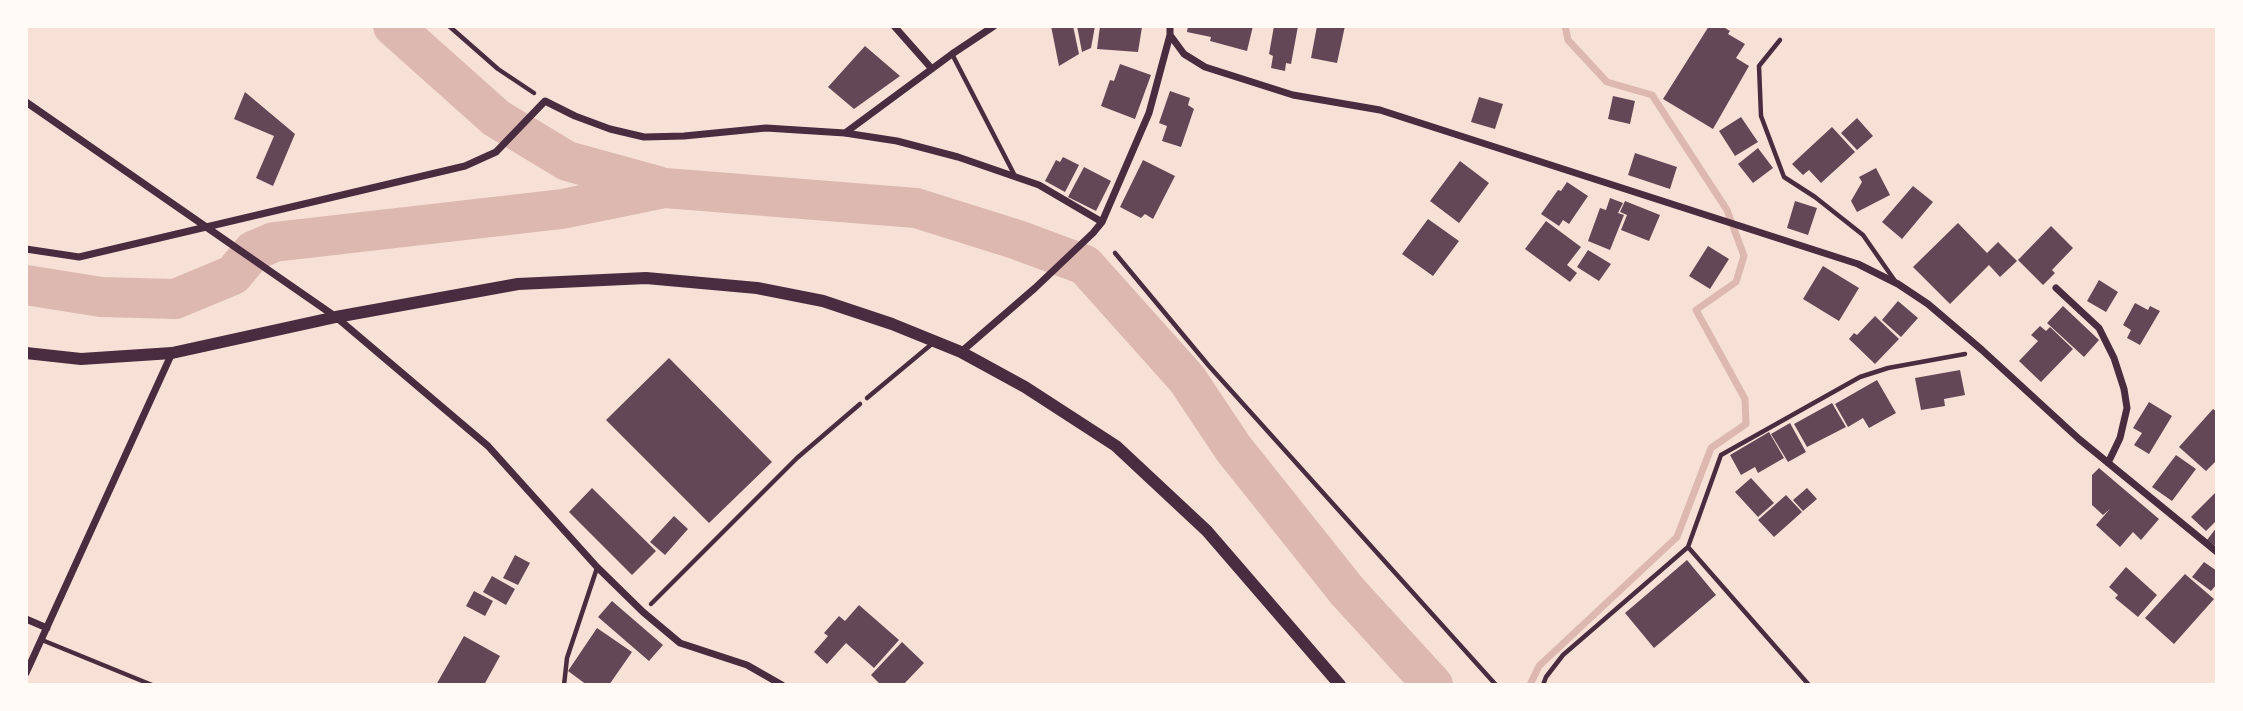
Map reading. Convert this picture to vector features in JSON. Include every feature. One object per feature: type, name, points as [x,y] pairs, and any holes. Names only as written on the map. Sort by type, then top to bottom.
[{"type":"main road","points":[[26,353],[81,359],[172,353],[336,317],[517,284],[646,278],[757,288],[823,301],[892,324],[961,352],[1025,387],[1116,446],[1207,531],[1340,685]]},
{"type":"street","points":[[894,26],[932,69]]},
{"type":"street","points":[[845,133],[994,26]]},
{"type":"street","points":[[961,352],[1035,288],[1102,222],[1149,113],[1170,30]]},
{"type":"street","points":[[1170,30],[1184,54],[1205,67],[1293,95],[1380,110],[1858,264],[1898,284],[1928,304],[2079,439],[2217,552]]},
{"type":"street","points":[[26,249],[79,257],[210,230],[465,166],[496,152],[545,101],[610,129],[644,137],[766,128],[845,133],[897,141],[958,157],[1039,185],[1102,222]]},
{"type":"street","points":[[26,102],[336,317],[488,446],[597,567],[643,612],[680,643],[747,665],[782,685]]},
{"type":"street","points":[[2056,288],[2099,328],[2124,389],[2127,408],[2120,438],[2108,463]]},
{"type":"street","points":[[26,673],[172,353]]},
{"type":"street","points":[[26,619],[47,628]]},
{"type":"lane","points":[[1780,40],[1759,66],[1761,116],[1784,177],[1815,197],[1863,235],[1898,284]]},
{"type":"lane","points":[[952,54],[1016,176]]},
{"type":"lane","points":[[867,398],[935,341]]},
{"type":"lane","points":[[564,685],[567,658],[597,567]]},
{"type":"lane","points":[[42,640],[152,685]]},
{"type":"path","points":[[449,26],[498,69],[545,101]]},
{"type":"path","points":[[1115,253],[1209,366],[1496,685]]},
{"type":"path","points":[[1543,685],[1563,655],[1688,547],[1721,455],[1860,377],[1888,368],[1982,350]]},
{"type":"path","points":[[643,612],[797,458],[867,398]]},
{"type":"path","points":[[1688,547],[1809,685]]},
{"type":"building","points":[[1051,26],[1073,26],[1079,54],[1059,66]]},
{"type":"building","points":[[1077,26],[1095,26],[1091,48],[1082,52]]},
{"type":"building","points":[[1100,26],[1142,27],[1138,52],[1097,49]]},
{"type":"building","points":[[1188,26],[1253,26],[1247,51],[1210,41],[1211,37],[1187,32]]},
{"type":"building","points":[[1274,26],[1298,26],[1291,64],[1286,63],[1285,71],[1271,68],[1273,56],[1269,54]]},
{"type":"building","points":[[1317,26],[1345,26],[1337,63],[1311,58]]},
{"type":"building","points":[[1709,26],[1722,26],[1730,31],[1728,34],[1745,44],[1736,58],[1749,66],[1713,129],[1663,99]]},
{"type":"building","points":[[865,46],[900,76],[854,109],[828,87]]},
{"type":"building","points":[[1120,64],[1151,75],[1135,119],[1101,106],[1110,80],[1114,81]]},
{"type":"building","points":[[1170,91],[1190,98],[1188,105],[1194,109],[1181,147],[1162,141],[1167,126],[1159,123]]},
{"type":"building","points":[[245,92],[295,134],[273,186],[256,178],[274,136],[234,119]]},
{"type":"building","points":[[1613,96],[1635,101],[1630,124],[1608,119]]},
{"type":"building","points":[[1479,97],[1503,104],[1495,129],[1471,122]]},
{"type":"building","points":[[1741,117],[1758,142],[1735,156],[1719,131]]},
{"type":"building","points":[[1857,118],[1873,136],[1857,150],[1841,133]]},
{"type":"building","points":[[1832,127],[1855,152],[1821,183],[1809,170],[1803,175],[1792,164]]},
{"type":"building","points":[[1758,148],[1773,168],[1753,183],[1738,164]]},
{"type":"building","points":[[1635,153],[1677,167],[1670,189],[1628,175]]},
{"type":"building","points":[[1063,157],[1079,165],[1065,192],[1045,181],[1056,160],[1060,162]]},
{"type":"building","points":[[1143,160],[1175,176],[1153,219],[1145,214],[1141,218],[1120,207]]},
{"type":"building","points":[[1460,161],[1489,183],[1459,223],[1430,201]]},
{"type":"building","points":[[1084,167],[1111,181],[1096,211],[1068,197]]},
{"type":"building","points":[[1876,168],[1890,195],[1857,212],[1851,201],[1862,182],[1859,177]]},
{"type":"building","points":[[1567,182],[1588,196],[1569,224],[1563,220],[1559,226],[1541,214]]},
{"type":"building","points":[[1913,186],[1933,202],[1902,239],[1882,222]]},
{"type":"building","points":[[1610,198],[1623,203],[1618,213],[1624,215],[1610,250],[1588,241],[1600,208],[1606,210]]},
{"type":"building","points":[[1625,201],[1660,215],[1649,241],[1621,230],[1627,215],[1620,212]]},
{"type":"building","points":[[1795,201],[1817,208],[1808,235],[1787,228]]},
{"type":"building","points":[[1428,219],[1459,241],[1433,276],[1402,254]]},
{"type":"building","points":[[1546,221],[1581,247],[1567,265],[1577,273],[1570,282],[1525,249]]},
{"type":"building","points":[[1958,223],[1987,253],[1998,242],[2017,261],[2000,277],[1989,265],[1950,304],[1913,267]]},
{"type":"building","points":[[2051,226],[2073,248],[2052,270],[2055,273],[2043,285],[2018,260]]},
{"type":"building","points":[[1708,246],[1729,259],[1710,289],[1689,276]]},
{"type":"building","points":[[1588,250],[1611,264],[1599,281],[1577,267]]},
{"type":"building","points":[[1823,266],[1859,288],[1839,321],[1803,299]]},
{"type":"building","points":[[2099,280],[2118,292],[2106,312],[2087,301]]},
{"type":"building","points":[[1898,301],[1918,318],[1901,337],[1882,320]]},
{"type":"building","points":[[2135,303],[2148,310],[2150,306],[2160,311],[2140,345],[2127,338],[2131,330],[2123,325]]},
{"type":"building","points":[[2063,306],[2099,340],[2084,357],[2047,323]]},
{"type":"building","points":[[1875,316],[1899,339],[1875,364],[1849,339],[1854,333],[1857,335]]},
{"type":"building","points":[[2040,326],[2046,331],[2050,327],[2073,349],[2041,382],[2019,361],[2038,341],[2031,335]]},
{"type":"building","points":[[669,358],[772,462],[709,523],[606,420]]},
{"type":"building","points":[[1960,370],[1965,395],[1944,399],[1945,406],[1921,410],[1915,378]]},
{"type":"building","points":[[1877,380],[1896,413],[1869,428],[1863,418],[1848,427],[1835,404]]},
{"type":"building","points":[[2149,402],[2172,416],[2149,454],[2134,445],[2142,433],[2133,428]]},
{"type":"building","points":[[1832,403],[1846,427],[1807,447],[1794,424]]},
{"type":"building","points":[[2213,409],[2217,412],[2217,460],[2206,471],[2179,447]]},
{"type":"building","points":[[1790,423],[1806,452],[1788,462],[1771,434]]},
{"type":"building","points":[[1769,432],[1784,458],[1758,473],[1755,467],[1741,475],[1730,455]]},
{"type":"building","points":[[2176,455],[2196,469],[2172,501],[2152,487]]},
{"type":"building","points":[[2099,468],[2159,519],[2141,540],[2133,532],[2120,547],[2096,525],[2110,509],[2103,515],[2092,505],[2092,475]]},
{"type":"building","points":[[1751,478],[1774,503],[1758,517],[1735,492]]},
{"type":"building","points":[[592,488],[656,551],[632,575],[569,512]]},
{"type":"building","points":[[1807,488],[1817,499],[1803,511],[1793,500]]},
{"type":"building","points":[[2217,491],[2217,520],[2206,531],[2191,517]]},
{"type":"building","points":[[1786,495],[1802,512],[1774,537],[1758,520]]},
{"type":"building","points":[[674,516],[688,529],[665,555],[650,542]]},
{"type":"building","points":[[2217,527],[2217,547],[2207,540]]},
{"type":"building","points":[[515,555],[530,563],[518,585],[503,578]]},
{"type":"building","points":[[1687,560],[1716,595],[1654,648],[1625,613]]},
{"type":"building","points":[[2204,562],[2217,571],[2217,584],[2211,591],[2192,577]]},
{"type":"building","points":[[2126,567],[2157,595],[2138,617],[2115,598],[2118,595],[2109,587]]},
{"type":"building","points":[[2185,574],[2214,599],[2174,644],[2145,618]]},
{"type":"building","points":[[492,576],[515,589],[506,605],[483,592]]},
{"type":"building","points":[[474,591],[493,601],[485,616],[466,606]]},
{"type":"building","points":[[612,601],[663,645],[649,661],[598,617]]},
{"type":"building","points":[[859,605],[899,640],[874,668],[846,643],[827,664],[814,652],[828,636],[824,633],[839,616],[845,621]]},
{"type":"building","points":[[597,628],[632,652],[609,685],[587,685],[568,671]]},
{"type":"building","points":[[464,636],[500,656],[484,685],[436,685]]},
{"type":"building","points":[[902,642],[924,663],[903,685],[881,685],[871,675]]},
{"type":"waterway","points":[[393,26],[496,118],[567,161],[658,186]]},
{"type":"waterway","points":[[1530,685],[1539,666],[1677,537],[1711,448],[1746,424],[1745,399],[1696,310],[1736,282],[1744,256],[1727,210],[1652,95],[1607,82],[1568,40],[1565,26]]},
{"type":"waterway","points":[[26,285],[101,297],[175,299],[233,275],[253,251],[274,242],[562,209],[665,188],[916,208],[1018,240],[1085,265],[1187,379],[1233,448],[1347,591],[1433,685]]}]
